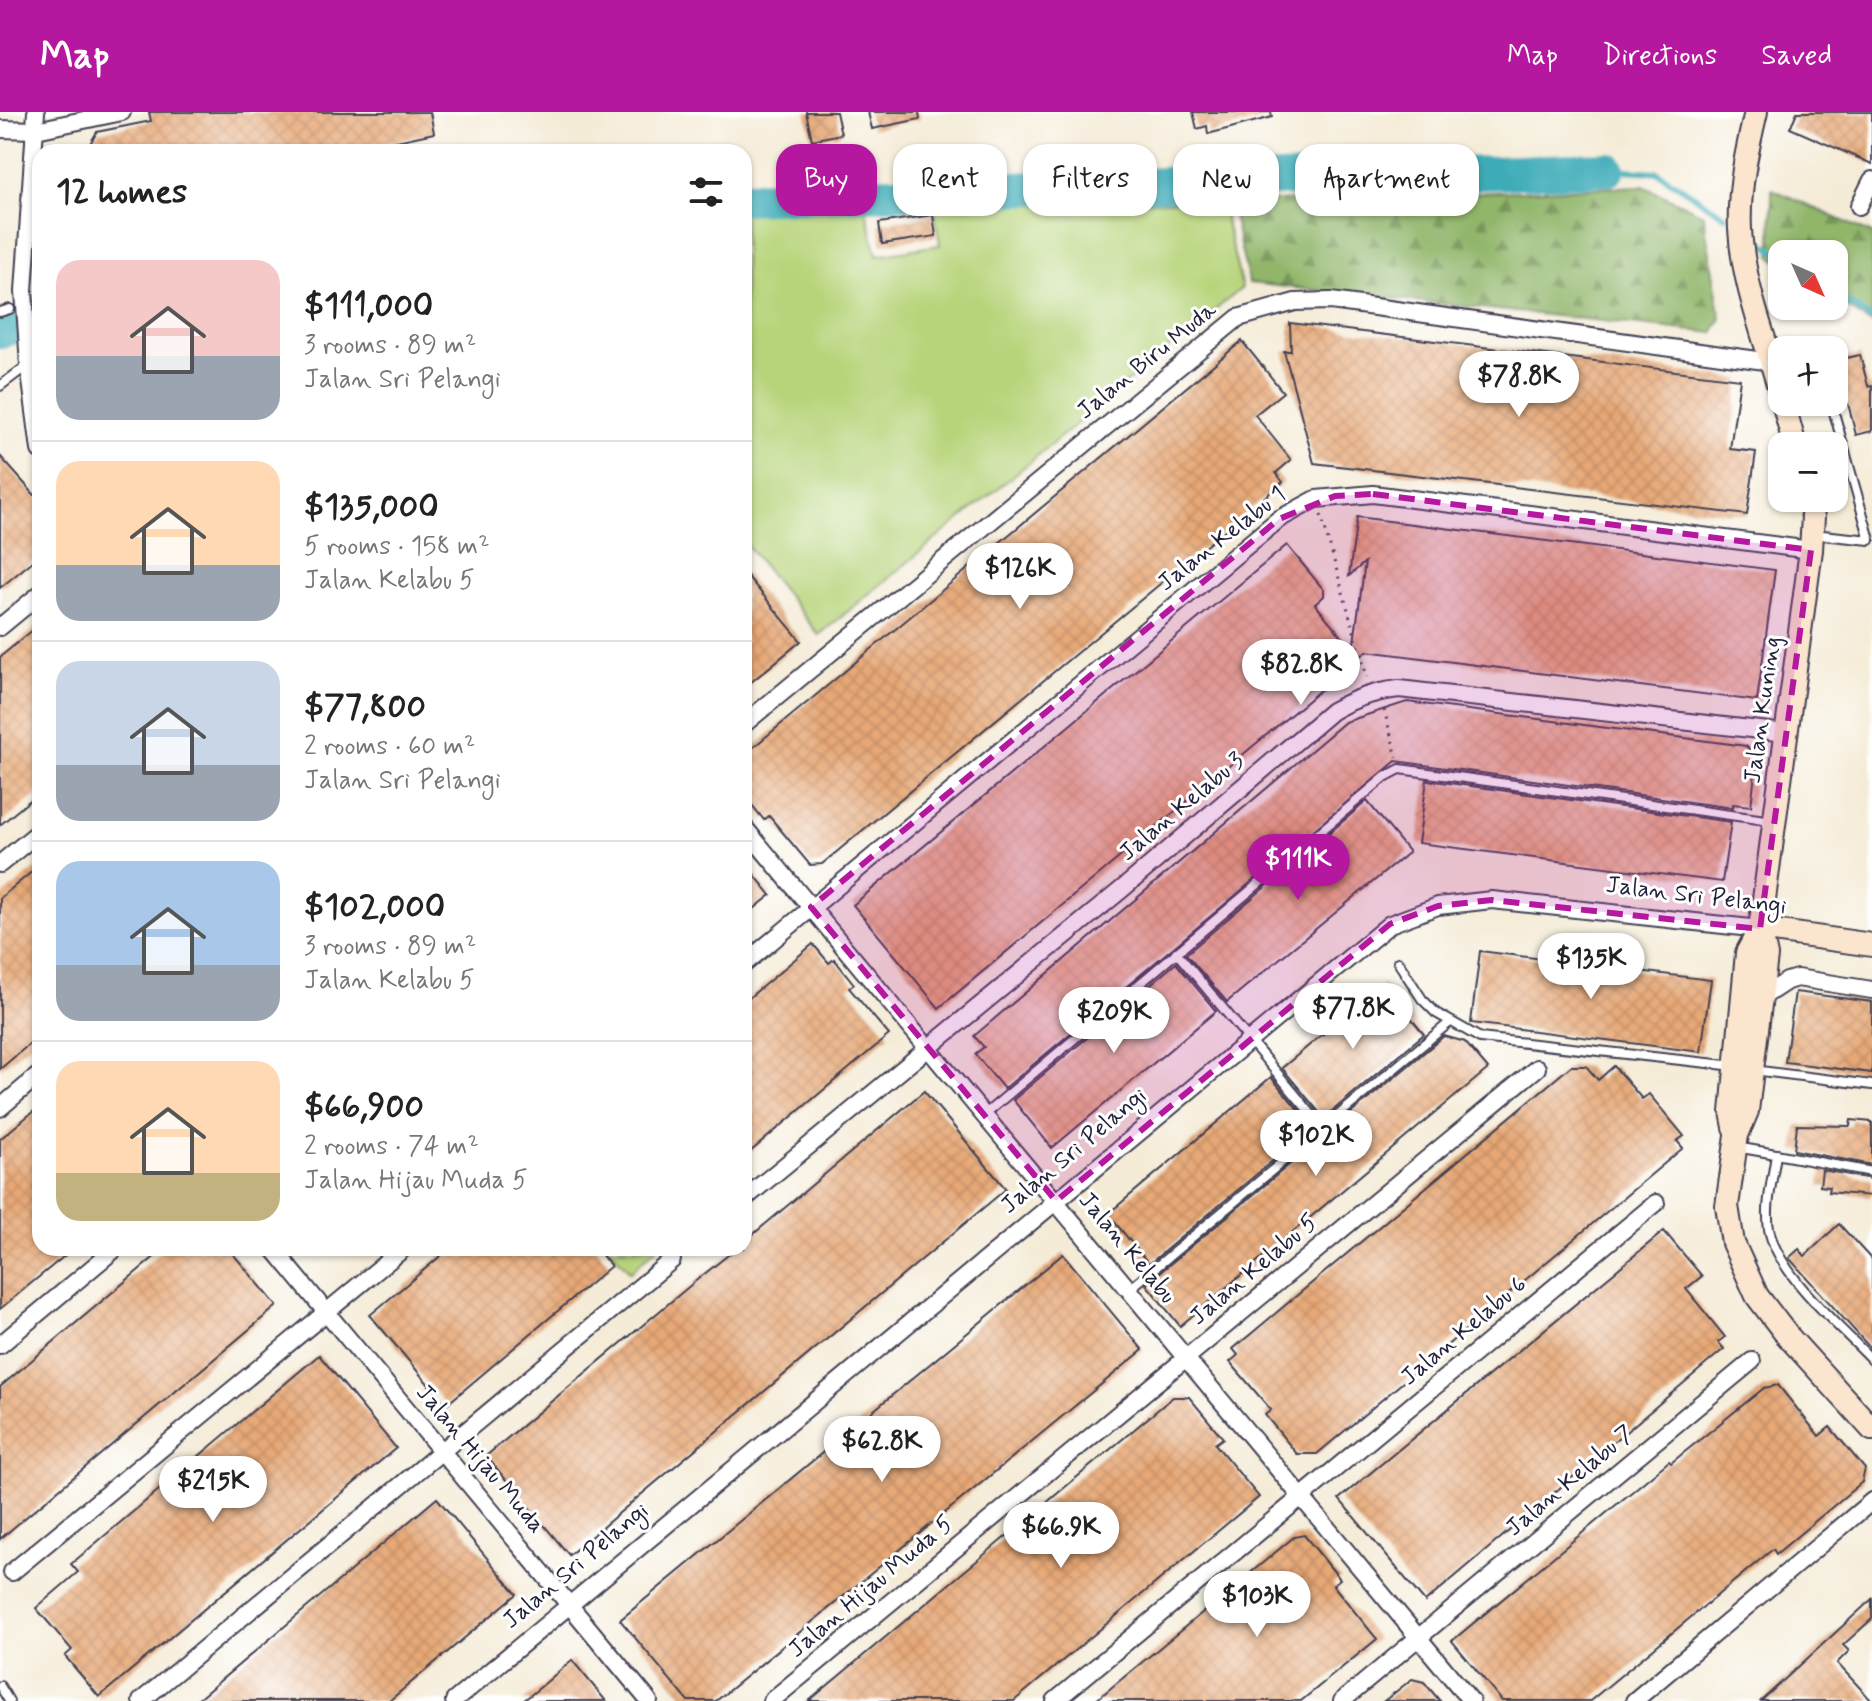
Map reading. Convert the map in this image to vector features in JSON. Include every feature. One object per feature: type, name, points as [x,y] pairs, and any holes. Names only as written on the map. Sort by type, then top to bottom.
[{"type":"street","points":[[35,144],[36,112]]},
{"type":"street","points":[[0,129],[36,130],[122,112]]},
{"type":"street","points":[[1756,112],[1741,188],[1740,229],[1768,348]]},
{"type":"street","points":[[1859,206],[1872,180]]},
{"type":"street","points":[[32,184],[24,291],[32,389]]},
{"type":"street","name":"Jalan Biru Muda","points":[[752,717],[1238,318],[1295,302],[1331,301],[1768,361]]},
{"type":"street","name":"Jalan Kelabu 1","points":[[752,957],[1279,519],[1316,499],[1373,494],[1811,542]]},
{"type":"street","name":"Jalan Kuning","points":[[1810,512],[1811,542],[1760,929],[1766,956],[1761,998],[1732,1112],[1736,1141],[1727,1206],[1740,1264],[1757,1296],[1786,1334],[1872,1429]]},
{"type":"street","points":[[0,627],[32,601]]},
{"type":"street","name":"Jalan Kelabu 3","points":[[752,1192],[1121,890],[1332,711],[1375,692],[1399,689],[1786,733]]},
{"type":"street","name":"Jalan Kelabu","points":[[752,837],[1131,1288],[1471,1701]]},
{"type":"street","points":[[0,864],[32,838]]},
{"type":"street","name":"Jalan Sri Pelangi","points":[[454,1701],[1390,924],[1438,906],[1492,900],[1760,929],[1872,945]]},
{"type":"street","name":"Jalan Kuning","points":[[1744,1068],[1747,953],[1760,929]]},
{"type":"street","points":[[1761,998],[1797,978],[1872,990]]},
{"type":"street","name":"Jalan Kelabu 5","points":[[1187,1356],[1537,1068]]},
{"type":"street","points":[[0,1108],[32,1081]]},
{"type":"street","name":"Jalan Kelabu 6","points":[[1055,1701],[1656,1203]]},
{"type":"street","points":[[0,1345],[106,1256]]},
{"type":"street","name":"Jalan Hijau Muda","points":[[280,1256],[649,1701]]},
{"type":"street","points":[[12,1572],[394,1256]]},
{"type":"street","points":[[141,1701],[672,1260]]},
{"type":"street","name":"Jalan Hijau Muda 5","points":[[771,1701],[1187,1356]]},
{"type":"street","name":"Jalan Kelabu 7","points":[[1342,1701],[1752,1361]]},
{"type":"street","points":[[1634,1701],[1872,1501]]},
{"type":"lane","points":[[0,312],[10,309]]},
{"type":"lane","points":[[0,386],[29,365]]},
{"type":"lane","points":[[1811,542],[1870,540],[1835,416]]},
{"type":"lane","points":[[984,1115],[1385,777],[1400,769],[1773,822]]},
{"type":"lane","points":[[1176,952],[1323,1128]]},
{"type":"lane","points":[[1398,962],[1422,999],[1449,1023],[1480,1038],[1872,1085]]},
{"type":"lane","points":[[1131,1288],[1449,1023]]},
{"type":"lane","points":[[1736,1141],[1776,1154],[1872,1172]]},
{"type":"lane","points":[[1776,1154],[1769,1197],[1769,1229],[1784,1265],[1872,1360]]},
{"type":"lane","points":[[0,1686],[9,1701]]},
{"type":"path","points":[[1316,499],[1400,769]]},
{"type":"highlighted area","points":[[1373,494],[1811,550],[1760,929],[1492,900],[1438,906],[1390,924],[1056,1201],[811,907],[1279,519],[1335,496]]},
{"type":"green space","points":[[1643,186],[1703,214],[1721,318],[1713,333],[1249,283],[1233,216],[1279,216],[1279,201],[1295,200],[1295,216],[1479,216],[1479,193]]},
{"type":"green space","points":[[1772,189],[1872,234],[1872,324],[1848,308],[1848,240],[1771,240]]},
{"type":"green space","points":[[1007,200],[1023,200],[1023,216],[1157,216],[1157,201],[1173,202],[1173,216],[1224,216],[1242,288],[819,635],[752,552],[752,210],[776,209],[776,216],[867,216],[877,255],[940,245],[936,216],[1007,216]]},
{"type":"green space","points":[[616,1256],[648,1256],[630,1272]]},
{"type":"building","points":[[149,112],[430,112],[434,133],[382,144],[90,144],[97,132],[151,121]]},
{"type":"building","points":[[806,112],[836,112],[841,134],[812,140]]},
{"type":"building","points":[[868,112],[919,112],[920,119],[872,129]]},
{"type":"building","points":[[1193,112],[1271,112],[1272,117],[1208,134],[1207,126],[1197,129]]},
{"type":"building","points":[[1797,112],[1872,112],[1872,164],[1790,128]]},
{"type":"building","points":[[933,216],[936,236],[882,244],[879,223]]},
{"type":"building","points":[[1290,323],[1740,379],[1730,449],[1756,452],[1747,515],[1314,463],[1284,351],[1291,351]]},
{"type":"building","points":[[1242,341],[1283,392],[1255,415],[1291,460],[1276,473],[1283,482],[822,864],[810,865],[769,816],[764,820],[752,805],[752,748]]},
{"type":"building","points":[[1860,355],[1868,386],[1872,385],[1872,431],[1856,435],[1848,403],[1848,358]]},
{"type":"building","points":[[0,456],[32,492],[32,562],[0,588]]},
{"type":"building","points":[[1357,517],[1775,570],[1757,701],[1367,651],[939,1008],[853,905],[1287,545],[1324,590],[1324,596],[1315,604],[1353,650],[1365,562],[1349,576]]},
{"type":"building","points":[[752,582],[801,641],[752,681]]},
{"type":"building","points":[[32,631],[32,799],[0,825],[0,657]]},
{"type":"building","points":[[1407,702],[1746,746],[1757,758],[1751,806],[1733,804],[1733,808],[1396,761],[1004,1089],[975,1054],[984,1047],[974,1036],[1345,722]]},
{"type":"building","points":[[1427,780],[1731,822],[1722,882],[1418,843]]},
{"type":"building","points":[[1367,801],[1409,852],[1227,1002],[1186,954]]},
{"type":"building","points":[[32,872],[32,1042],[0,1069],[0,898]]},
{"type":"building","points":[[752,872],[771,895],[752,910]]},
{"type":"building","points":[[813,944],[829,963],[834,959],[854,984],[849,988],[889,1035],[752,1150],[752,995]]},
{"type":"building","points":[[1480,951],[1711,980],[1701,1052],[1471,1023]]},
{"type":"building","points":[[1176,963],[1216,1011],[1052,1148],[1013,1100]]},
{"type":"building","points":[[1383,984],[1424,1034],[1324,1118],[1282,1068]]},
{"type":"building","points":[[1795,992],[1872,1002],[1872,1073],[1785,1062]]},
{"type":"building","points":[[1444,1036],[1465,1042],[1488,1069],[1180,1326],[1146,1284]]},
{"type":"building","points":[[1571,1066],[1586,1066],[1598,1080],[1614,1066],[1642,1099],[1649,1094],[1684,1136],[1677,1141],[1683,1148],[1317,1454],[1297,1454],[1265,1415],[1271,1410],[1230,1362],[1238,1355],[1233,1349]]},
{"type":"building","points":[[1271,1077],[1313,1127],[1149,1264],[1108,1214]]},
{"type":"building","points":[[924,1091],[1006,1189],[569,1555],[486,1456],[727,1256],[752,1256],[752,1235]]},
{"type":"building","points":[[32,1113],[32,1256],[64,1256],[0,1309],[0,1139]]},
{"type":"building","points":[[1851,1120],[1872,1122],[1872,1165],[1794,1150],[1797,1125],[1850,1126]]},
{"type":"building","points":[[1822,1170],[1872,1179],[1872,1196],[1828,1192],[1829,1187],[1820,1186]]},
{"type":"building","points":[[1839,1224],[1872,1260],[1872,1350],[1789,1258],[1799,1249],[1805,1256]]},
{"type":"building","points":[[1664,1231],[1702,1276],[1686,1289],[1725,1337],[1718,1342],[1724,1349],[1425,1602],[1339,1499]]},
{"type":"building","points":[[1063,1254],[1143,1350],[716,1701],[688,1701],[620,1620]]},
{"type":"building","points":[[156,1256],[235,1256],[277,1306],[0,1539],[0,1387]]},
{"type":"building","points":[[440,1256],[603,1256],[611,1266],[446,1405],[370,1315]]},
{"type":"building","points":[[319,1355],[396,1448],[99,1697],[65,1656],[72,1650],[36,1608],[78,1572],[71,1564]]},
{"type":"building","points":[[1778,1385],[1819,1436],[1830,1427],[1865,1469],[1862,1482],[1776,1554],[1773,1549],[1590,1701],[1502,1701],[1452,1641],[1669,1461],[1671,1463],[1764,1388]]},
{"type":"building","points":[[1173,1397],[1189,1397],[1223,1438],[1215,1444],[1259,1497],[1014,1701],[809,1701]]},
{"type":"building","points":[[437,1498],[517,1594],[389,1701],[196,1701]]},
{"type":"building","points":[[1304,1535],[1340,1579],[1333,1585],[1377,1639],[1301,1701],[1095,1701],[1294,1537]]},
{"type":"building","points":[[1872,1599],[1872,1619],[1843,1645],[1849,1651],[1837,1663],[1872,1701],[1761,1701]]},
{"type":"building","points":[[572,1660],[606,1701],[523,1701],[543,1685]]},
{"type":"building","points":[[1412,1679],[1424,1682],[1440,1701],[1384,1701]]},
{"type":"waterway","points":[[1608,169],[1657,172],[1725,216]]},
{"type":"waterway","points":[[752,198],[1608,169]]},
{"type":"waterway","points":[[1756,238],[1768,246]]},
{"type":"waterway","points":[[1848,303],[1872,320]]},
{"type":"waterway","points":[[0,332],[32,318]]}]
